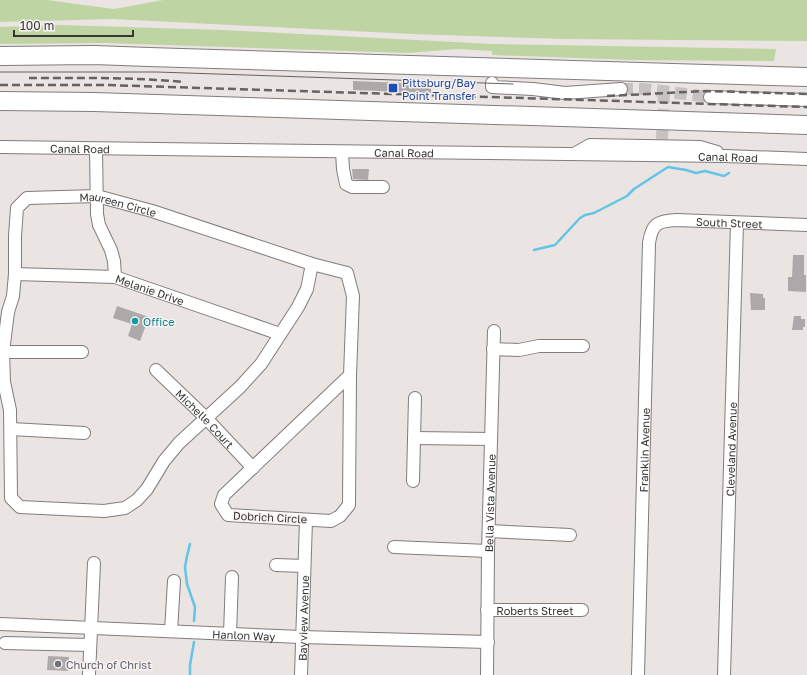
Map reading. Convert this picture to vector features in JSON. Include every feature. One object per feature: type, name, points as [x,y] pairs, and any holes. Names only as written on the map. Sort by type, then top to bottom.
[{"type":"highway","points":[[0,56],[126,56],[807,77]]},
{"type":"highway","points":[[764,75],[807,73]]},
{"type":"highway","points":[[0,101],[94,102],[807,125]]},
{"type":"street","points":[[492,83],[492,87],[533,89],[559,93],[621,89]]},
{"type":"street","points":[[710,97],[807,100]]},
{"type":"street","points":[[573,154],[590,145],[662,143],[700,147],[714,150],[725,156]]},
{"type":"street","name":"Canal Road","points":[[0,147],[725,156],[807,159]]},
{"type":"street","points":[[96,149],[96,196],[99,225],[111,250],[114,261],[115,277]]},
{"type":"street","points":[[342,152],[346,184],[352,187],[383,187]]},
{"type":"street","name":"Maureen Circle","points":[[96,196],[152,211],[312,264],[307,289],[298,307],[261,364],[240,388],[179,442],[164,461],[147,489],[137,500],[125,508],[104,511],[20,507],[10,498],[11,429],[10,410],[4,382],[3,352],[8,312],[13,296],[17,208],[27,198],[96,196]]},
{"type":"street","name":"South Street","points":[[653,227],[659,223],[676,220],[807,225]]},
{"type":"street","name":"Cleveland Avenue","points":[[724,675],[736,223]]},
{"type":"street","name":"Franklin Avenue","points":[[638,675],[649,242],[653,227]]},
{"type":"street","name":"Dobrich Circle","points":[[312,264],[347,273],[353,296],[350,375],[349,505],[340,516],[331,521],[228,515],[221,504],[224,495],[350,375]]},
{"type":"street","name":"Melanie Drive","points":[[15,274],[115,277],[280,334]]},
{"type":"street","name":"Bella Vista Avenue","points":[[487,675],[488,550],[494,331]]},
{"type":"street","points":[[493,349],[519,350],[539,346],[583,346]]},
{"type":"street","points":[[3,352],[82,352]]},
{"type":"street","name":"Michelle Court","points":[[156,370],[206,418],[253,468]]},
{"type":"street","points":[[413,481],[415,398]]},
{"type":"street","points":[[11,429],[84,433]]},
{"type":"street","points":[[414,438],[491,439]]},
{"type":"street","name":"Bayview Avenue","points":[[301,675],[301,637],[306,520]]},
{"type":"street","points":[[489,531],[570,535]]},
{"type":"street","points":[[394,547],[488,550]]},
{"type":"street","points":[[89,675],[94,563]]},
{"type":"street","points":[[276,565],[304,564]]},
{"type":"street","points":[[230,634],[232,577]]},
{"type":"street","points":[[171,631],[174,581]]},
{"type":"street","name":"Roberts Street","points":[[488,610],[582,610]]},
{"type":"street","name":"Hanlon Way","points":[[0,624],[301,637],[488,642]]},
{"type":"street","points":[[5,643],[90,645]]},
{"type":"green space","points":[[0,0],[47,0],[114,9],[163,0],[807,0],[807,41],[566,39],[411,34],[113,19],[0,22]]},
{"type":"green space","points":[[59,25],[223,30],[493,44],[776,49],[774,61],[633,60],[492,55],[492,51],[458,49],[408,53],[105,43],[0,44],[0,27]]},
{"type":"building","points":[[353,81],[431,84],[431,93],[353,90]]},
{"type":"building","points":[[352,169],[369,169],[368,180],[353,179]]},
{"type":"building","points":[[793,255],[804,255],[806,292],[788,291],[788,277],[792,277]]},
{"type":"building","points":[[750,293],[763,294],[763,298],[765,298],[765,310],[751,310]]},
{"type":"building","name":"Office","points":[[117,306],[149,317],[140,341],[128,336],[132,324],[113,318]]},
{"type":"building","points":[[794,316],[801,316],[801,319],[805,319],[805,327],[803,327],[803,330],[792,330]]},
{"type":"building","name":"Church of Christ","points":[[48,656],[69,657],[68,671],[47,670]]},
{"type":"waterway","points":[[534,250],[555,245],[580,218],[594,213],[627,196],[634,189],[668,167],[696,173],[705,171],[724,176],[729,173]]},
{"type":"waterway","points":[[190,544],[185,567],[187,584],[195,607],[194,621]]},
{"type":"waterway","points":[[190,675],[190,665],[194,642]]},
{"type":"tunnel","points":[[621,89],[644,89],[710,97]]},
{"type":"tunnel","points":[[662,139],[664,91]]},
{"type":"tram line","points":[[0,72],[157,72],[513,84]]},
{"type":"railway","points":[[29,78],[87,78],[164,80],[183,82]]},
{"type":"railway","points":[[0,85],[106,85],[807,107]]},
{"type":"railway","points":[[607,96],[706,91],[807,94]]},
{"type":"place","name":"Pittsburg/Bay Point Transfer","points":[[393,88]]},
{"type":"place","name":"Office","points":[[135,321]]},
{"type":"place","name":"Church of Christ","points":[[58,664]]}]
